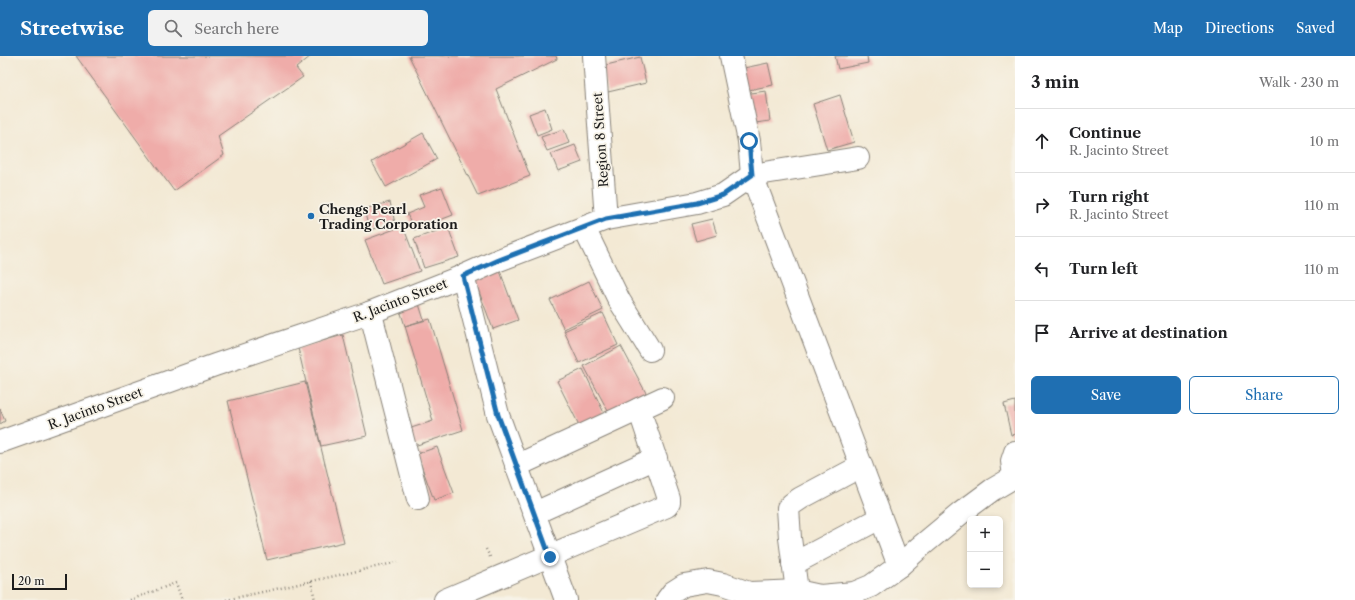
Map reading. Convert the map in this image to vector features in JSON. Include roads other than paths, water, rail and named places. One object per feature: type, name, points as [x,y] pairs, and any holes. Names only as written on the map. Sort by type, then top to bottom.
[{"type":"street","points":[[731,56],[749,141],[752,175],[898,566]]},
{"type":"street","name":"Region 8 Street","points":[[594,58],[606,219]]},
{"type":"street","points":[[752,175],[858,158]]},
{"type":"street","name":"R. Jacinto Street","points":[[0,442],[207,368],[369,313],[463,276],[499,260],[606,219],[697,203],[723,195],[752,175]]},
{"type":"street","points":[[584,228],[619,300],[650,350]]},
{"type":"street","points":[[463,276],[498,415],[566,600]]},
{"type":"street","points":[[369,313],[373,322],[418,499]]},
{"type":"street","points":[[516,466],[663,398]]},
{"type":"street","points":[[447,600],[667,506],[669,499],[639,409]]},
{"type":"street","points":[[666,600],[673,592],[684,584],[708,581],[723,584],[749,593],[797,591],[820,596],[854,593],[871,586],[898,566],[961,513],[992,490],[1014,478],[1012,461],[1015,452]]},
{"type":"street","points":[[534,513],[656,458]]},
{"type":"street","points":[[797,591],[788,508],[801,498],[861,466]]},
{"type":"street","points":[[793,564],[880,518]]},
{"type":"place","name":"Chengs Pearl Trading Corporation","points":[[311,216]]}]
